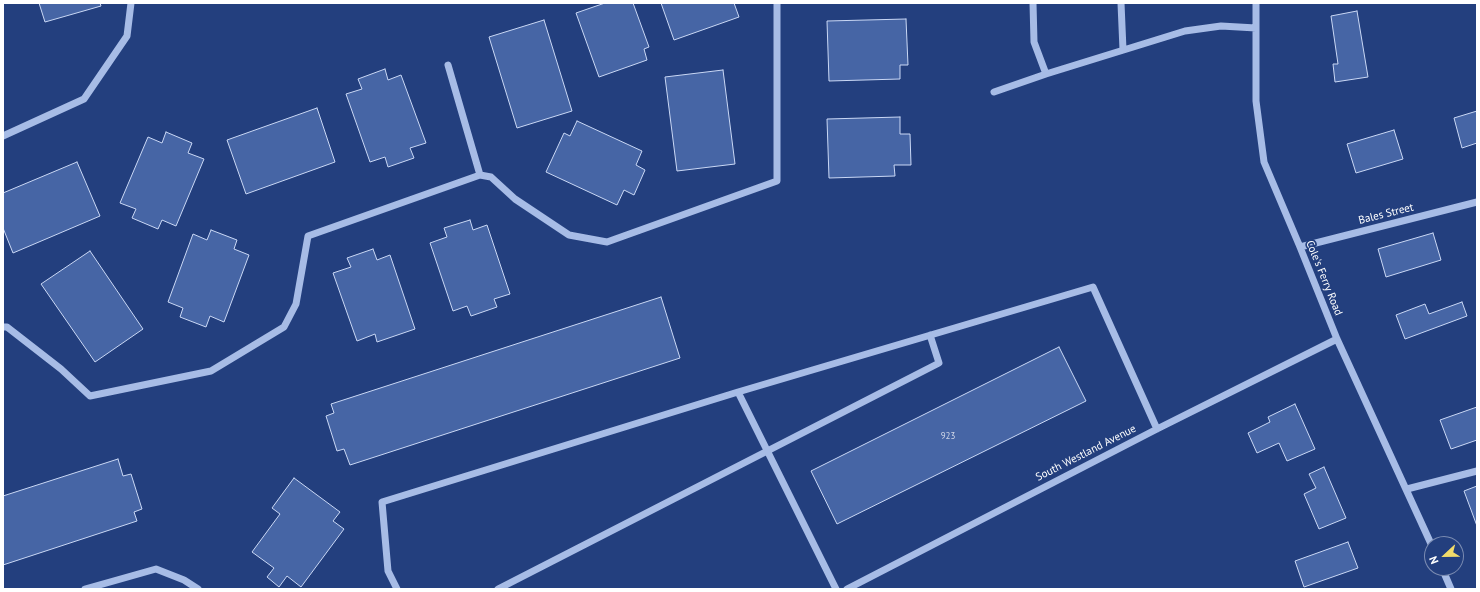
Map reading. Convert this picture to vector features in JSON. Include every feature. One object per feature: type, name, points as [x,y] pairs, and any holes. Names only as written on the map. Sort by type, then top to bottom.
[{"type":"street","points":[[3,136],[84,100],[127,36],[131,3]]},
{"type":"street","points":[[3,327],[7,327],[61,369],[90,396],[211,371],[284,327],[296,304],[308,236],[480,175],[492,177],[515,199],[569,235],[607,242],[777,181],[777,3]]},
{"type":"street","points":[[1033,3],[1034,42],[1046,74]]},
{"type":"street","points":[[1121,3],[1123,50]]},
{"type":"street","name":"Cole's Ferry Road","points":[[1256,3],[1256,101],[1264,162],[1337,340],[1428,536]]},
{"type":"street","points":[[994,92],[1046,74],[1185,31],[1221,26],[1256,28]]},
{"type":"street","points":[[448,65],[480,175]]},
{"type":"street","name":"Bales Street","points":[[1300,248],[1477,202]]},
{"type":"street","points":[[398,589],[388,571],[382,502],[738,392],[1093,287],[1157,429]]},
{"type":"street","points":[[498,589],[939,364],[930,335]]},
{"type":"street","name":"South Westland Avenue","points":[[847,589],[1157,429],[1337,340]]},
{"type":"street","points":[[738,392],[766,451],[836,589]]},
{"type":"street","points":[[1407,489],[1477,471]]},
{"type":"street","points":[[85,589],[156,569],[184,580],[198,589]]},
{"type":"street","points":[[1445,576],[1451,589]]},
{"type":"building","points":[[39,3],[100,3],[101,6],[45,22]]},
{"type":"building","points":[[605,3],[633,3],[649,47],[644,49],[647,60],[599,77],[576,13]]},
{"type":"building","points":[[661,3],[734,3],[739,17],[674,40]]},
{"type":"building","points":[[1357,11],[1368,77],[1335,82],[1333,64],[1338,64],[1331,16]]},
{"type":"building","points":[[906,19],[908,65],[900,65],[900,79],[829,81],[827,21]]},
{"type":"building","points":[[544,20],[572,111],[517,128],[489,37]]},
{"type":"building","points":[[385,69],[388,80],[401,75],[426,143],[410,148],[414,158],[388,167],[385,157],[370,162],[346,94],[362,89],[358,79]]},
{"type":"building","points":[[723,70],[735,164],[677,171],[665,77]]},
{"type":"building","points":[[317,108],[335,162],[246,194],[227,140]]},
{"type":"building","points":[[1477,111],[1477,143],[1462,148],[1454,118]]},
{"type":"building","points":[[900,117],[900,134],[910,134],[911,165],[894,165],[895,176],[829,178],[827,119]]},
{"type":"building","points":[[577,121],[642,151],[636,165],[645,170],[634,195],[624,190],[617,205],[546,172],[564,133],[570,136]]},
{"type":"building","points":[[1394,130],[1403,159],[1356,173],[1347,144]]},
{"type":"building","points":[[166,132],[192,143],[188,153],[204,159],[176,226],[162,220],[158,229],[132,218],[136,209],[120,203],[148,137],[162,143]]},
{"type":"building","points":[[77,162],[100,216],[13,253],[3,228],[3,193]]},
{"type":"building","points":[[470,220],[473,230],[487,225],[510,294],[494,299],[497,307],[471,316],[467,306],[453,311],[430,243],[447,237],[444,228]]},
{"type":"building","points":[[211,230],[237,240],[234,249],[249,255],[224,322],[210,316],[206,327],[180,317],[183,308],[168,302],[193,234],[207,240]]},
{"type":"building","points":[[1433,233],[1441,260],[1386,277],[1378,249]]},
{"type":"building","points":[[373,249],[377,260],[390,255],[415,329],[377,342],[375,334],[357,341],[333,273],[351,267],[347,258]]},
{"type":"building","points":[[90,251],[143,329],[95,362],[41,284]]},
{"type":"building","points":[[661,297],[680,358],[350,465],[344,449],[337,451],[326,416],[334,413],[331,404]]},
{"type":"building","points":[[1462,302],[1467,316],[1405,339],[1396,315],[1425,304],[1429,314]]},
{"type":"building","points":[[1059,347],[1086,401],[837,524],[811,471]]},
{"type":"building","points":[[1295,404],[1315,449],[1287,461],[1279,443],[1257,453],[1248,433],[1270,422],[1268,417]]},
{"type":"building","points":[[1477,407],[1477,440],[1451,449],[1440,420]]},
{"type":"building","points":[[118,459],[123,476],[131,474],[142,509],[134,512],[137,521],[3,565],[3,496]]},
{"type":"building","points":[[1324,467],[1346,518],[1319,529],[1304,494],[1316,488],[1309,474]]},
{"type":"building","points":[[294,478],[340,512],[333,521],[344,529],[301,587],[287,576],[279,587],[267,577],[274,568],[252,552],[280,514],[272,508]]},
{"type":"building","points":[[1477,486],[1477,526],[1464,491]]},
{"type":"building","points":[[1348,542],[1358,568],[1304,587],[1295,561]]}]
